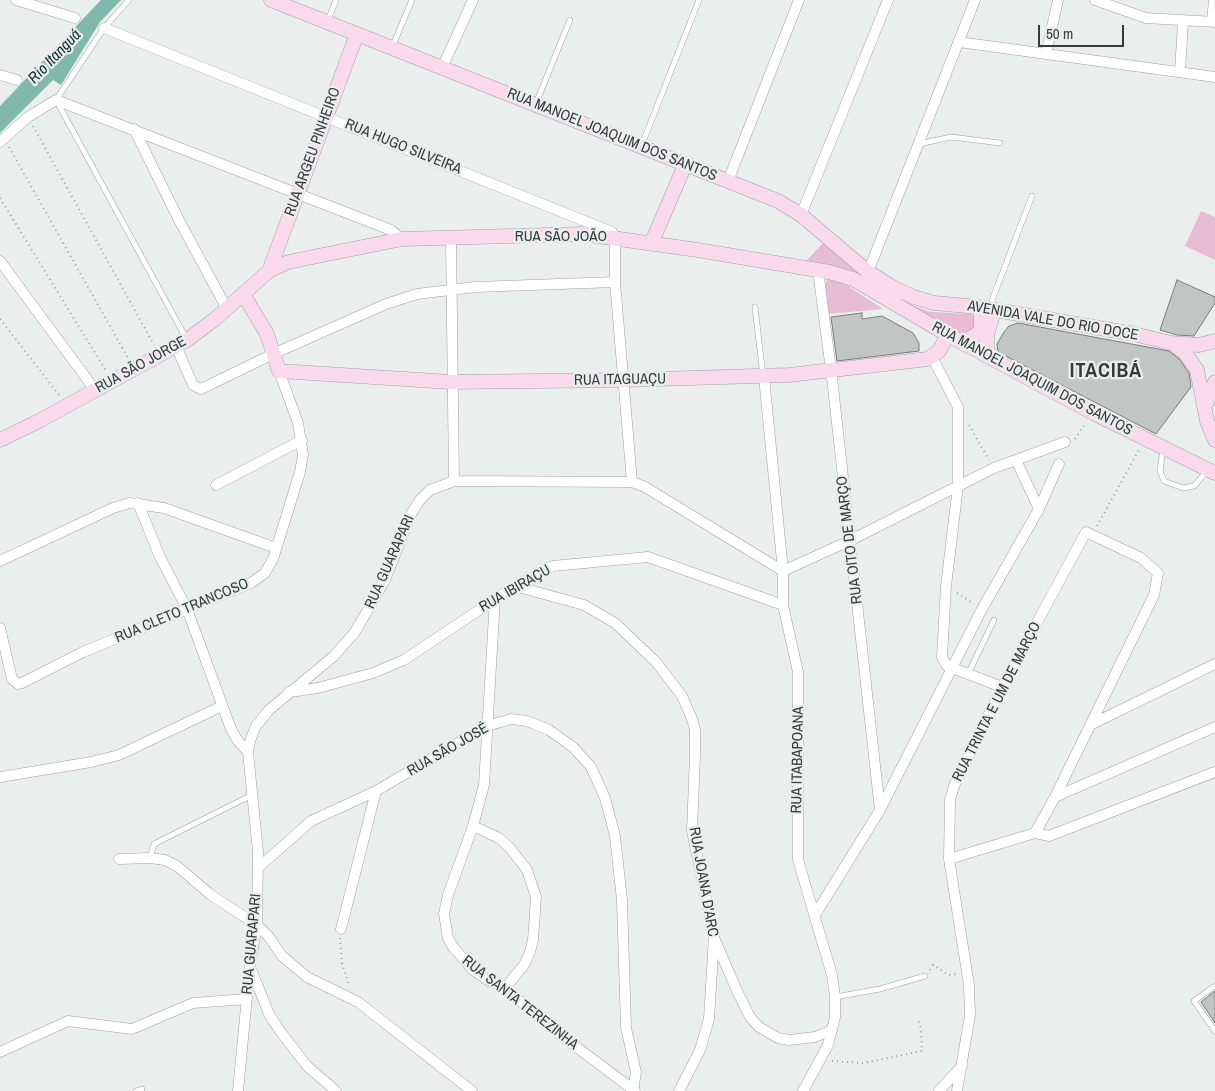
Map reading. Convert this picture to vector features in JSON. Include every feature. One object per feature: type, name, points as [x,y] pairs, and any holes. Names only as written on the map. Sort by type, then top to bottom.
[{"type":"main road","name":"RUA MANOEL JOAQUIM DOS SANTOS","points":[[271,0],[296,7],[327,22],[778,201],[801,215],[868,272],[894,288],[934,303]]},
{"type":"main road","name":"RUA ARGEU PINHEIRO","points":[[269,271],[357,34]]},
{"type":"main road","points":[[652,242],[685,165]]},
{"type":"main road","name":"RUA SÃO JOÃO","points":[[269,271],[288,262],[402,239],[452,239],[555,234],[615,237],[652,242],[818,270],[853,279]]},
{"type":"main road","name":"RUA SÃO JORGE","points":[[0,440],[68,406],[182,343],[227,308],[269,271]]},
{"type":"main road","name":"RUA MANOEL JOAQUIM DOS SANTOS","points":[[853,279],[948,335],[1093,413],[1212,471]]},
{"type":"main road","name":"RUA CLETO TRANCOSO","points":[[243,294],[267,334],[279,371]]},
{"type":"main road","name":"AVENIDA VALE DO RIO DOCE","points":[[934,303],[1134,334],[1171,343],[1199,345],[1215,341]]},
{"type":"main road","points":[[962,342],[981,330],[988,310]]},
{"type":"main road","points":[[988,310],[987,349],[991,357]]},
{"type":"main road","points":[[932,357],[939,351],[948,335]]},
{"type":"main road","name":"AVENIDA VALE DO RIO DOCE","points":[[1171,343],[1186,354],[1198,370],[1205,412]]},
{"type":"main road","name":"RUA ITAGUAÇU","points":[[279,371],[451,382],[764,377],[922,361],[932,357]]},
{"type":"main road","points":[[1215,382],[1208,395],[1205,412],[1215,440]]},
{"type":"street","points":[[16,0],[78,19]]},
{"type":"street","points":[[442,68],[473,0]]},
{"type":"street","points":[[728,181],[799,0]]},
{"type":"street","points":[[801,215],[888,0]]},
{"type":"street","points":[[868,272],[975,0]]},
{"type":"street","points":[[1046,54],[1058,0]]},
{"type":"street","points":[[1094,0],[1146,18],[1214,22],[1214,0]]},
{"type":"street","points":[[1180,72],[1184,20]]},
{"type":"street","name":"RUA HUGO SILVEIRA","points":[[101,27],[600,225],[612,232],[615,237]]},
{"type":"street","points":[[959,42],[1215,77]]},
{"type":"street","points":[[0,75],[17,80]]},
{"type":"street","points":[[2,140],[28,117],[56,100],[391,230],[402,239]]},
{"type":"street","points":[[134,129],[179,220],[227,308]]},
{"type":"street","points":[[615,237],[615,282],[632,482]]},
{"type":"street","points":[[452,239],[451,382],[454,481]]},
{"type":"street","points":[[0,261],[95,390]]},
{"type":"street","name":"RUA OITO DE MARÇO","points":[[818,270],[831,370],[880,810]]},
{"type":"street","points":[[182,343],[192,385],[201,390],[273,354],[386,304],[417,294],[452,289],[615,282]]},
{"type":"street","points":[[932,357],[958,407],[958,486],[946,586],[942,649],[944,662],[952,668],[1002,687]]},
{"type":"street","name":"RUA CLETO TRANCOSO","points":[[0,628],[12,679],[18,684],[83,652],[258,578],[269,567],[300,472],[302,440],[279,371]]},
{"type":"street","name":"RUA ITABAPOANA","points":[[764,377],[782,571],[782,605],[793,645],[798,680],[798,860],[815,915],[835,997],[836,1017],[832,1030],[820,1060],[803,1091]]},
{"type":"street","points":[[216,485],[302,440]]},
{"type":"street","points":[[782,571],[849,541],[994,468],[1065,442]]},
{"type":"street","points":[[1016,460],[1039,508]]},
{"type":"street","points":[[815,915],[880,810],[952,668],[1039,508],[1059,464]]},
{"type":"street","name":"RUA GUARAPARI","points":[[238,1091],[250,965],[257,925],[258,868],[248,752],[256,726],[268,710],[347,643],[363,620],[385,580],[415,506],[430,490],[454,481],[632,482],[645,487],[782,571]]},
{"type":"street","points":[[138,503],[160,557],[187,609],[235,737],[248,752]]},
{"type":"street","points":[[0,561],[113,508],[138,503],[164,508],[276,548]]},
{"type":"street","name":"RUA TRINTA E UM DE MARÇO","points":[[957,1091],[963,1065],[970,1015],[967,974],[949,859],[949,811],[954,786],[1002,687],[1086,532],[1141,558],[1158,573],[1154,595],[1090,725]]},
{"type":"street","name":"RUA IBIRAÇU","points":[[288,692],[327,686],[373,673],[404,660],[495,598],[553,566],[648,557],[782,605]]},
{"type":"street","name":"RUA JOANA D'ARC","points":[[515,586],[584,606],[607,617],[637,642],[682,696],[695,730],[692,831],[714,937],[709,1019],[700,1050],[679,1091]]},
{"type":"street","name":"RUA SANTA TEREZINHA","points":[[495,598],[484,785],[474,826],[448,895],[444,914],[448,938],[463,959],[489,981],[505,988],[559,1034],[634,1091]]},
{"type":"street","points":[[1034,833],[1055,797],[1090,725],[1215,664]]},
{"type":"street","points":[[0,777],[92,762],[119,755],[222,706]]},
{"type":"street","name":"RUA SÃO JOSÉ","points":[[258,868],[311,821],[376,791],[487,726],[511,719],[527,721],[549,730],[584,756],[602,789],[615,836],[620,873],[626,1028],[635,1062],[634,1091]]},
{"type":"street","points":[[1055,797],[1215,727]]},
{"type":"street","points":[[949,859],[1034,833],[1049,836],[1215,772]]},
{"type":"street","points":[[341,929],[376,791]]},
{"type":"street","points":[[474,826],[499,838],[514,853],[527,870],[536,897],[533,940],[530,952],[524,965],[505,988]]},
{"type":"street","points":[[119,859],[150,858],[165,860],[177,866],[212,895],[257,925],[269,937],[282,956],[307,977],[358,1002],[472,1091]]},
{"type":"street","points":[[714,937],[750,1017],[759,1027],[778,1038],[789,1040],[814,1037],[832,1030]]},
{"type":"street","points":[[250,965],[269,1014],[280,1032],[307,1066],[336,1091]]},
{"type":"street","points":[[0,1052],[49,1028],[68,1021],[132,1029],[193,1003],[247,999]]},
{"type":"street","points":[[939,1091],[963,1065]]},
{"type":"lane","points":[[129,0],[101,27],[56,100],[182,343]]},
{"type":"lane","points":[[327,22],[336,0]]},
{"type":"lane","points":[[392,48],[412,0]]},
{"type":"lane","points":[[641,147],[699,0]]},
{"type":"lane","points":[[536,105],[570,20]]},
{"type":"lane","points":[[918,144],[951,137],[1000,143]]},
{"type":"lane","points":[[988,310],[1032,196]]},
{"type":"lane","name":"RUA ITABAPOANA","points":[[755,307],[764,377]]},
{"type":"lane","points":[[1163,448],[1160,471],[1164,481],[1183,488],[1194,486],[1212,471]]},
{"type":"lane","points":[[968,674],[994,620]]},
{"type":"lane","points":[[150,858],[154,844],[253,794]]},
{"type":"lane","points":[[835,997],[880,989],[925,976]]},
{"type":"lane","points":[[1215,986],[1194,1000],[1215,1031]]},
{"type":"lane","points":[[136,1091],[142,1088]]},
{"type":"path","points":[[78,19],[101,27]]},
{"type":"path","points":[[28,117],[160,356]]},
{"type":"path","points":[[2,140],[135,369]]},
{"type":"path","points":[[0,198],[112,381]]},
{"type":"path","points":[[0,319],[68,406]]},
{"type":"path","points":[[958,407],[994,468]]},
{"type":"path","points":[[1100,525],[1139,450]]},
{"type":"path","points":[[953,590],[977,606]]},
{"type":"path","points":[[341,929],[340,952],[344,972],[358,1002]]},
{"type":"path","points":[[925,976],[934,965],[949,975],[967,974]]},
{"type":"path","points":[[820,1060],[863,1063],[922,1051],[921,1029],[918,1019]]},
{"type":"shaded area","points":[[1201,211],[1215,217],[1215,260],[1185,246]]},
{"type":"shaded area","points":[[824,242],[887,291],[911,305],[931,312],[971,314],[975,316],[978,327],[964,335],[960,334],[805,262]]},
{"type":"shaded area","points":[[828,278],[836,278],[883,309],[828,314],[825,284]]},
{"type":"water","name":"Rio Itanguá","points":[[101,0],[121,0],[100,22],[61,85],[53,80],[0,133],[0,106]]},
{"type":"building","points":[[1177,280],[1215,297],[1215,303],[1194,336],[1177,335],[1160,330]]},
{"type":"building","points":[[862,313],[862,319],[882,316],[913,333],[919,343],[919,351],[837,361],[831,317]]},
{"type":"building","points":[[1018,323],[1169,351],[1180,360],[1189,373],[1191,387],[1156,434],[998,352],[997,344],[1004,332],[1009,326]]},
{"type":"building","points":[[1215,991],[1215,1023],[1201,1002]]},
{"type":"district","name":"ITACIBÁ","points":[[1106,372]]}]
